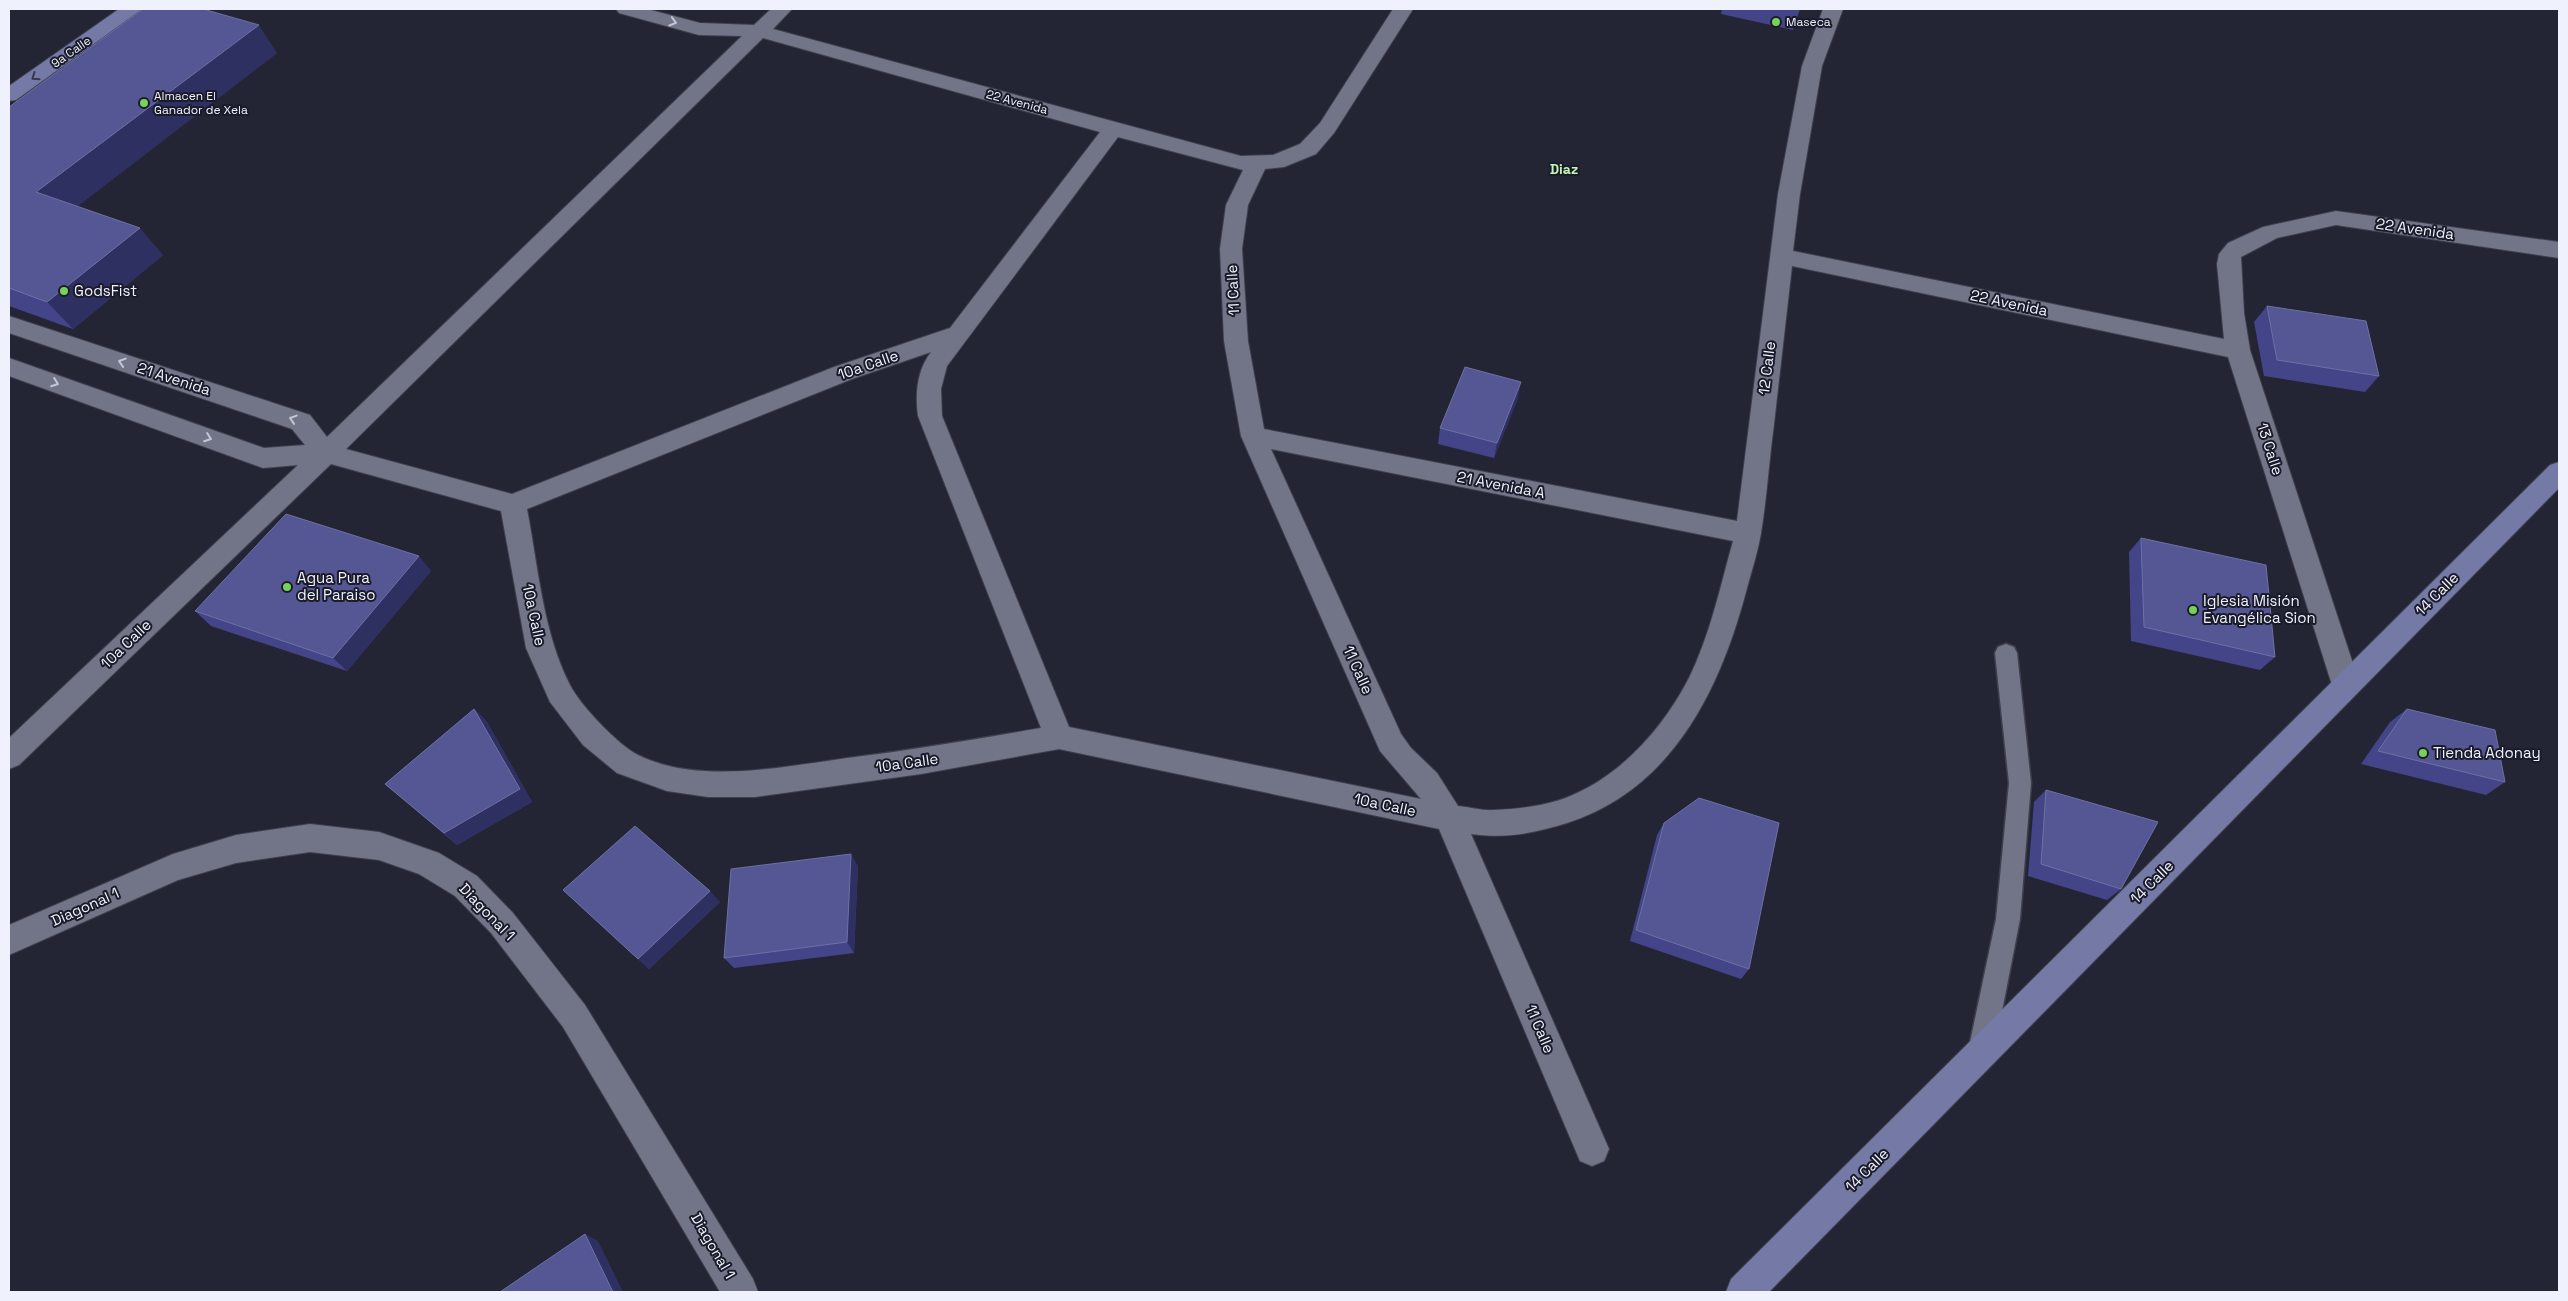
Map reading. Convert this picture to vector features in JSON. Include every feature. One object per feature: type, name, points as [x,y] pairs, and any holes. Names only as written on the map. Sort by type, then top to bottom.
[{"type":"street","name":"9a Calle","points":[[9,95],[132,9]]},
{"type":"street","name":"22 Avenida","points":[[626,9],[699,29],[759,31],[1225,160],[1267,163]]},
{"type":"street","name":"22 Avenida","points":[[730,9],[759,31]]},
{"type":"street","name":"10a Calle","points":[[9,756],[326,453],[782,9]]},
{"type":"street","points":[[1267,163],[1308,149],[1318,140],[1403,9]]},
{"type":"street","name":"12 Calle","points":[[1680,720],[1701,682],[1723,628],[1748,534],[1780,256],[1801,121],[1810,75],[1833,9]]},
{"type":"street","points":[[1059,736],[930,416],[927,397],[930,380],[936,364],[1113,129]]},
{"type":"street","name":"11 Calle","points":[[1267,163],[1238,205],[1231,249],[1236,341],[1253,436],[1390,742],[1401,758],[1426,782],[1449,818],[1592,1149]]},
{"type":"street","name":"22 Avenida","points":[[2271,232],[2336,218],[2559,250]]},
{"type":"street","name":"13 Calle","points":[[2271,232],[2236,248],[2230,254],[2228,264],[2232,313],[2238,350],[2346,685]]},
{"type":"street","name":"22 Avenida","points":[[1780,256],[2238,350]]},
{"type":"street","name":"21 Avenida","points":[[9,324],[301,422],[326,453]]},
{"type":"street","name":"10a Calle","points":[[958,334],[843,373],[513,504],[540,648],[560,694],[593,736],[627,764],[667,778],[708,784],[755,784],[921,761],[1059,736],[1449,818],[1494,824],[1540,818],[1585,804],[1622,780],[1653,753],[1680,720]]},
{"type":"street","points":[[9,367],[263,458],[326,453],[513,504]]},
{"type":"street","name":"21 Avenida A","points":[[1253,436],[1748,534]]},
{"type":"street","name":"14 Calle","points":[[1744,1292],[1980,1058],[2346,685],[2559,472]]},
{"type":"street","name":"Diagonal 1","points":[[9,940],[173,868],[236,849],[310,838],[379,846],[428,863],[466,886],[502,923],[574,1016],[740,1292]]},
{"type":"lane","points":[[1980,1058],[2008,919],[2020,783],[2006,653]]},
{"type":"building","points":[[143,9],[203,9],[259,25],[36,192],[140,228],[47,302],[9,288],[9,107]]},
{"type":"building","points":[[2267,306],[2366,321],[2379,376],[2277,360]]},
{"type":"building","points":[[1465,367],[1521,382],[1497,443],[1440,428]]},
{"type":"building","points":[[286,514],[419,556],[333,658],[195,611]]},
{"type":"building","name":"Iglesia Misión Evangélica Sion","points":[[2141,538],[2266,565],[2275,657],[2144,627]]},
{"type":"building","points":[[474,709],[520,789],[444,833],[385,784]]},
{"type":"building","points":[[2407,709],[2495,730],[2505,782],[2378,751]]},
{"type":"building","points":[[2046,790],[2158,822],[2121,889],[2041,864]]},
{"type":"building","points":[[1699,798],[1779,823],[1749,969],[1636,930],[1664,823]]},
{"type":"building","points":[[635,826],[710,891],[638,959],[563,890]]},
{"type":"building","points":[[851,854],[847,942],[724,958],[731,869]]},
{"type":"building","points":[[585,1234],[613,1292],[500,1292]]},
{"type":"place","name":"Maseca","points":[[1776,22]]},
{"type":"place","name":"Almacen El Ganador de Xela","points":[[144,103]]},
{"type":"place","name":"GodsFist","points":[[64,291]]},
{"type":"place","name":"Agua Pura del Paraiso","points":[[287,587]]},
{"type":"place","name":"Iglesia Misión Evangélica Sion","points":[[2193,610]]},
{"type":"place","name":"Tienda Adonay","points":[[2423,753]]},
{"type":"district","name":"Diaz","points":[[1564,169]]}]
